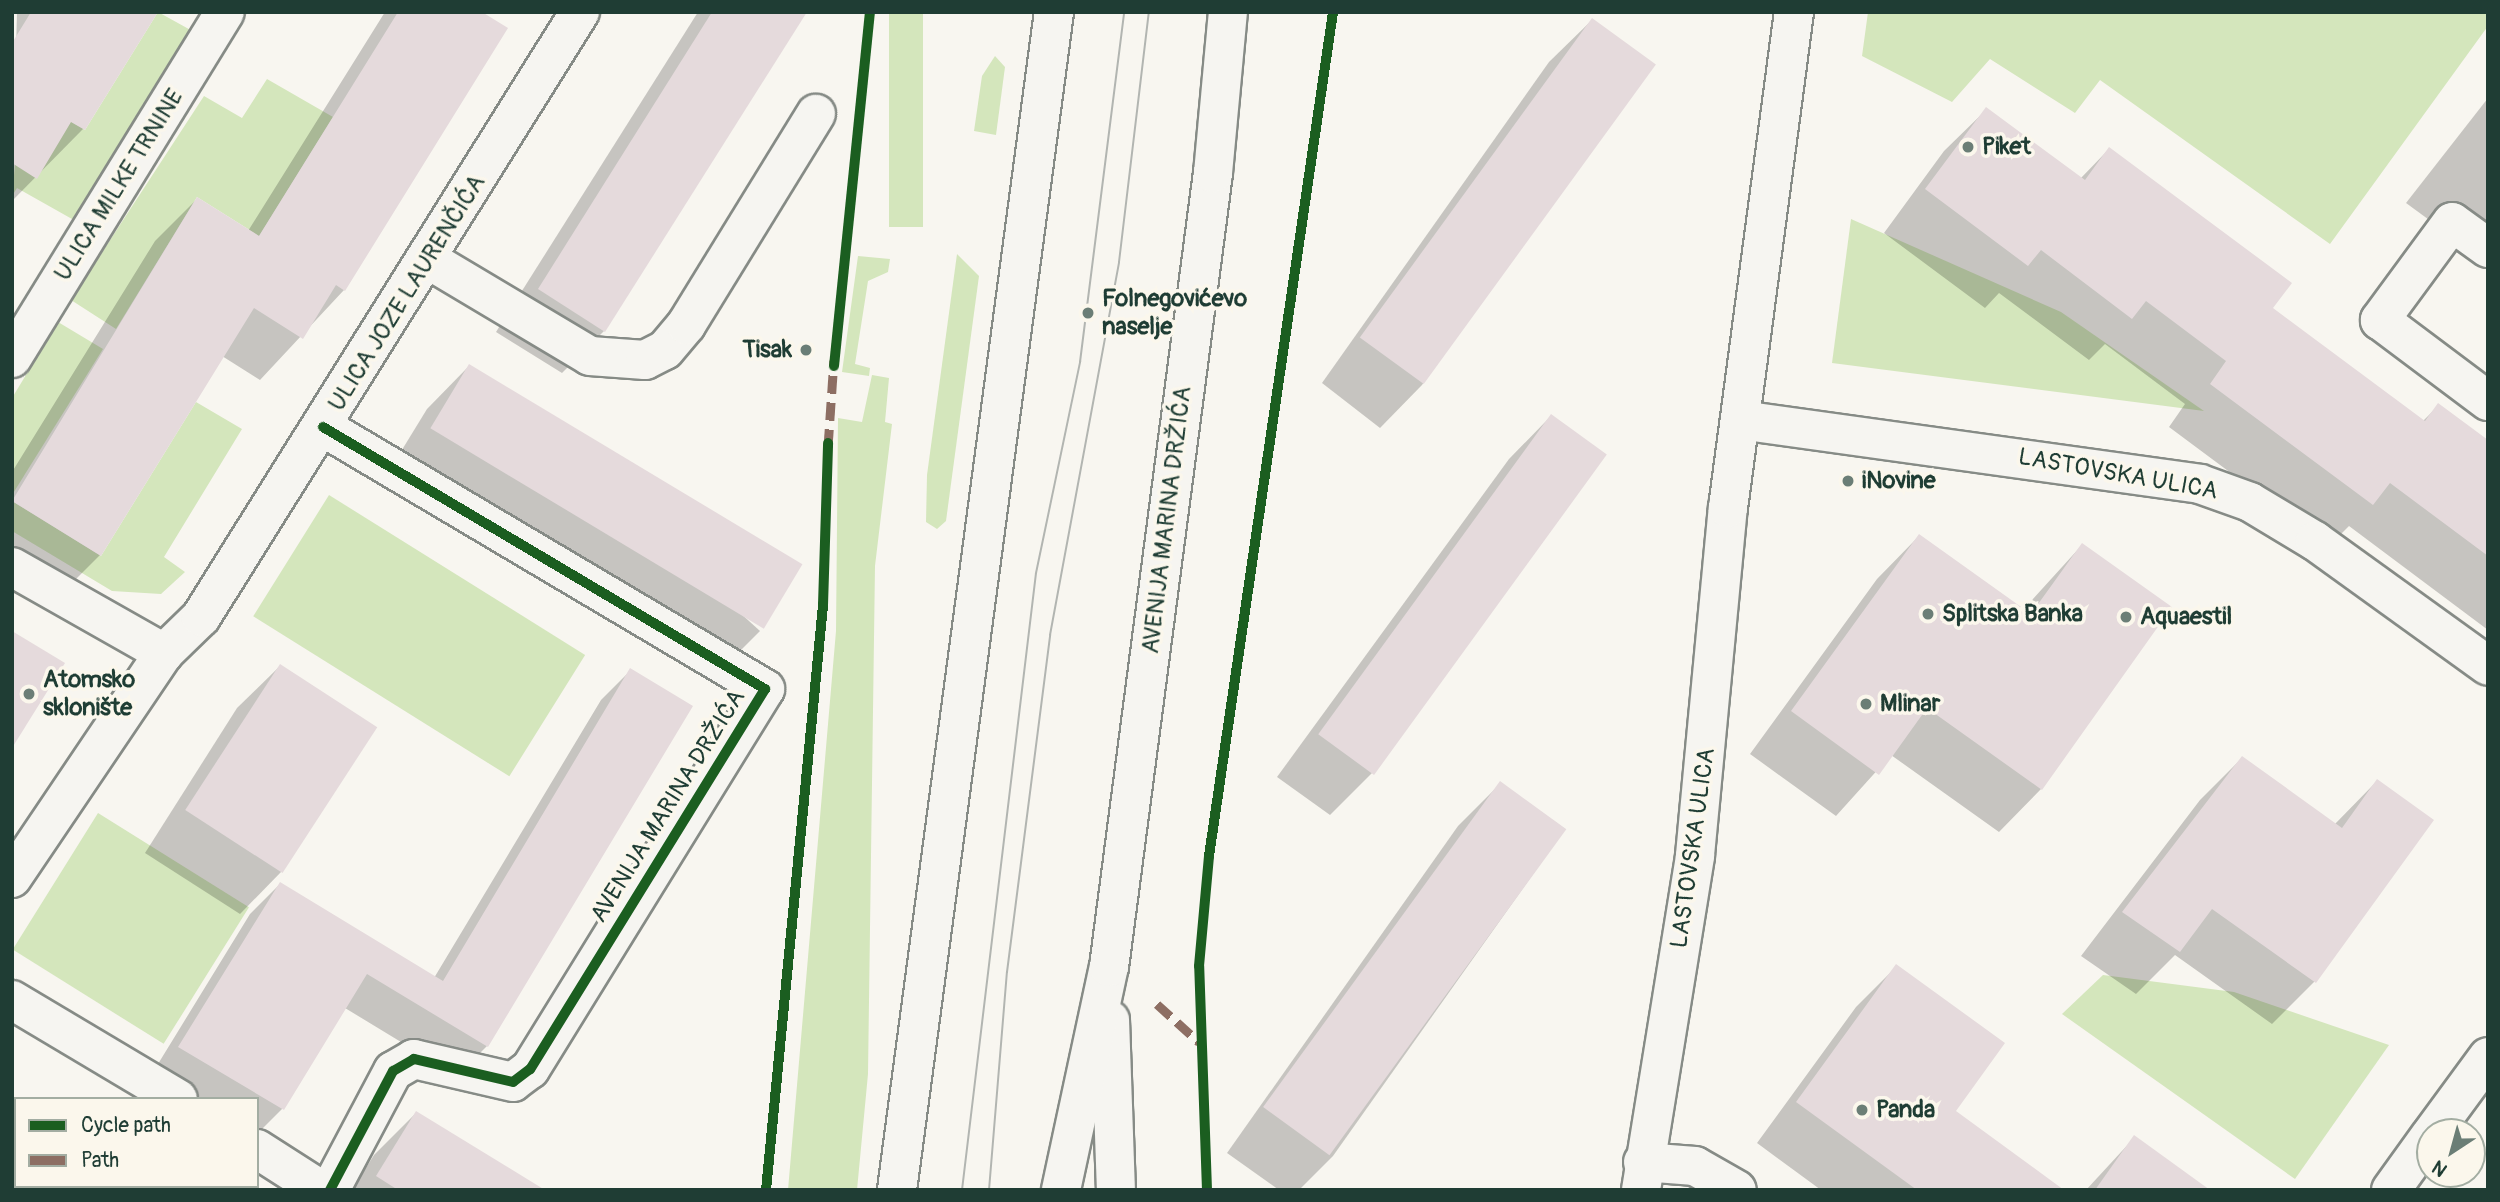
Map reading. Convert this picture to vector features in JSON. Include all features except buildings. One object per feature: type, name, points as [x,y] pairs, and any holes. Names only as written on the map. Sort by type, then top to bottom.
[{"type":"street","name":"ULICA MILKE TRNINE","points":[[12,358],[225,12]]},
{"type":"street","name":"ULICA JOZE LAURENČIĆA","points":[[12,878],[164,653],[201,617],[429,260],[579,12]]},
{"type":"street","points":[[897,1190],[1054,12]]},
{"type":"street","name":"AVENIJA MARINA DRŽIĆA","points":[[1061,1190],[1109,967],[1213,173],[1228,12]]},
{"type":"street","name":"LASTOVSKA ULICA","points":[[1642,1176],[1695,855],[1740,420],[1794,12]]},
{"type":"street","points":[[429,260],[590,356],[645,360],[666,350],[686,325],[816,114]]},
{"type":"street","points":[[2488,248],[2452,222],[2380,320],[2488,401]]},
{"type":"street","name":"LASTOVSKA ULICA","points":[[1740,420],[2200,484],[2250,502],[2315,541],[2488,666]]},
{"type":"street","name":"AVENIJA MARINA DRŽIĆA","points":[[323,427],[765,689],[530,1069],[513,1082],[414,1059],[393,1071],[330,1190]]},
{"type":"street","points":[[12,568],[164,653]]},
{"type":"street","points":[[1109,967],[1116,1190]]},
{"type":"street","points":[[13,1002],[175,1097]]},
{"type":"street","points":[[2443,1118],[2488,1057]]},
{"type":"street","points":[[259,1150],[321,1190]]},
{"type":"street","points":[[2391,1190],[2416,1155]]},
{"type":"street","points":[[1642,1176],[1695,1166],[1737,1190]]},
{"type":"green space","points":[[158,12],[196,33],[88,211],[72,219],[17,188],[12,196],[22,92],[85,130]]},
{"type":"green space","points":[[889,12],[923,12],[923,227],[889,227]]},
{"type":"green space","points":[[1868,12],[2488,12],[2488,26],[2330,244],[2100,80],[2075,113],[1990,59],[1952,102],[1862,56]]},
{"type":"green space","points":[[995,56],[1005,67],[996,135],[974,131],[982,76]]},
{"type":"green space","points":[[267,79],[333,117],[259,236],[197,197],[116,329],[71,300],[204,96],[242,118]]},
{"type":"green space","points":[[1851,219],[2061,312],[2204,411],[1832,363]]},
{"type":"green space","points":[[957,254],[979,276],[946,521],[937,529],[926,522],[927,475]]},
{"type":"green space","points":[[858,256],[890,259],[888,272],[868,281],[855,364],[870,368],[869,376],[842,372]]},
{"type":"green space","points":[[58,322],[103,349],[12,495],[12,398]]},
{"type":"green space","points":[[872,375],[889,378],[885,422],[892,424],[875,566],[868,1074],[857,1190],[788,1190],[836,631],[838,418],[862,422]]},
{"type":"green space","points":[[196,402],[242,429],[164,557],[185,572],[161,594],[112,591],[12,531],[12,501],[101,556]]},
{"type":"green space","points":[[329,495],[585,655],[509,776],[253,616]]},
{"type":"green space","points":[[98,813],[249,907],[164,1044],[13,950]]},
{"type":"green space","points":[[2103,975],[2234,992],[2389,1045],[2295,1179],[2062,1014]]},
{"type":"green space","points":[[101,1188],[192,1188],[192,1190]]},
{"type":"tram line","points":[[962,1190],[1036,573],[1080,362],[1124,12]]},
{"type":"tram line","points":[[989,1190],[1007,972],[1050,635],[1119,262],[1149,12]]},
{"type":"marked path","points":[[828,447],[834,360]]},
{"type":"marked path","points":[[1157,1004],[1199,1042]]},
{"type":"cycle path","points":[[834,366],[870,12]]},
{"type":"cycle path","points":[[1207,1190],[1199,966],[1209,856],[1333,12]]},
{"type":"cycle path","points":[[323,427],[765,689],[530,1069],[513,1082],[414,1059],[393,1071],[330,1190]]},
{"type":"cycle path","points":[[766,1190],[823,605],[828,443]]},
{"type":"place","name":"Piket","points":[[1968,147]]},
{"type":"place","name":"Folnegovićevo naselje","points":[[1088,313]]},
{"type":"place","name":"Tisak","points":[[806,350]]},
{"type":"place","name":"iNovine","points":[[1848,481]]},
{"type":"place","name":"Splitska Banka","points":[[1928,614]]},
{"type":"place","name":"Aquaestil","points":[[2126,617]]},
{"type":"place","name":"Atomsko sklonište","points":[[29,694]]},
{"type":"place","name":"Mlinar","points":[[1866,704]]},
{"type":"place","name":"Panda","points":[[1862,1110]]}]
